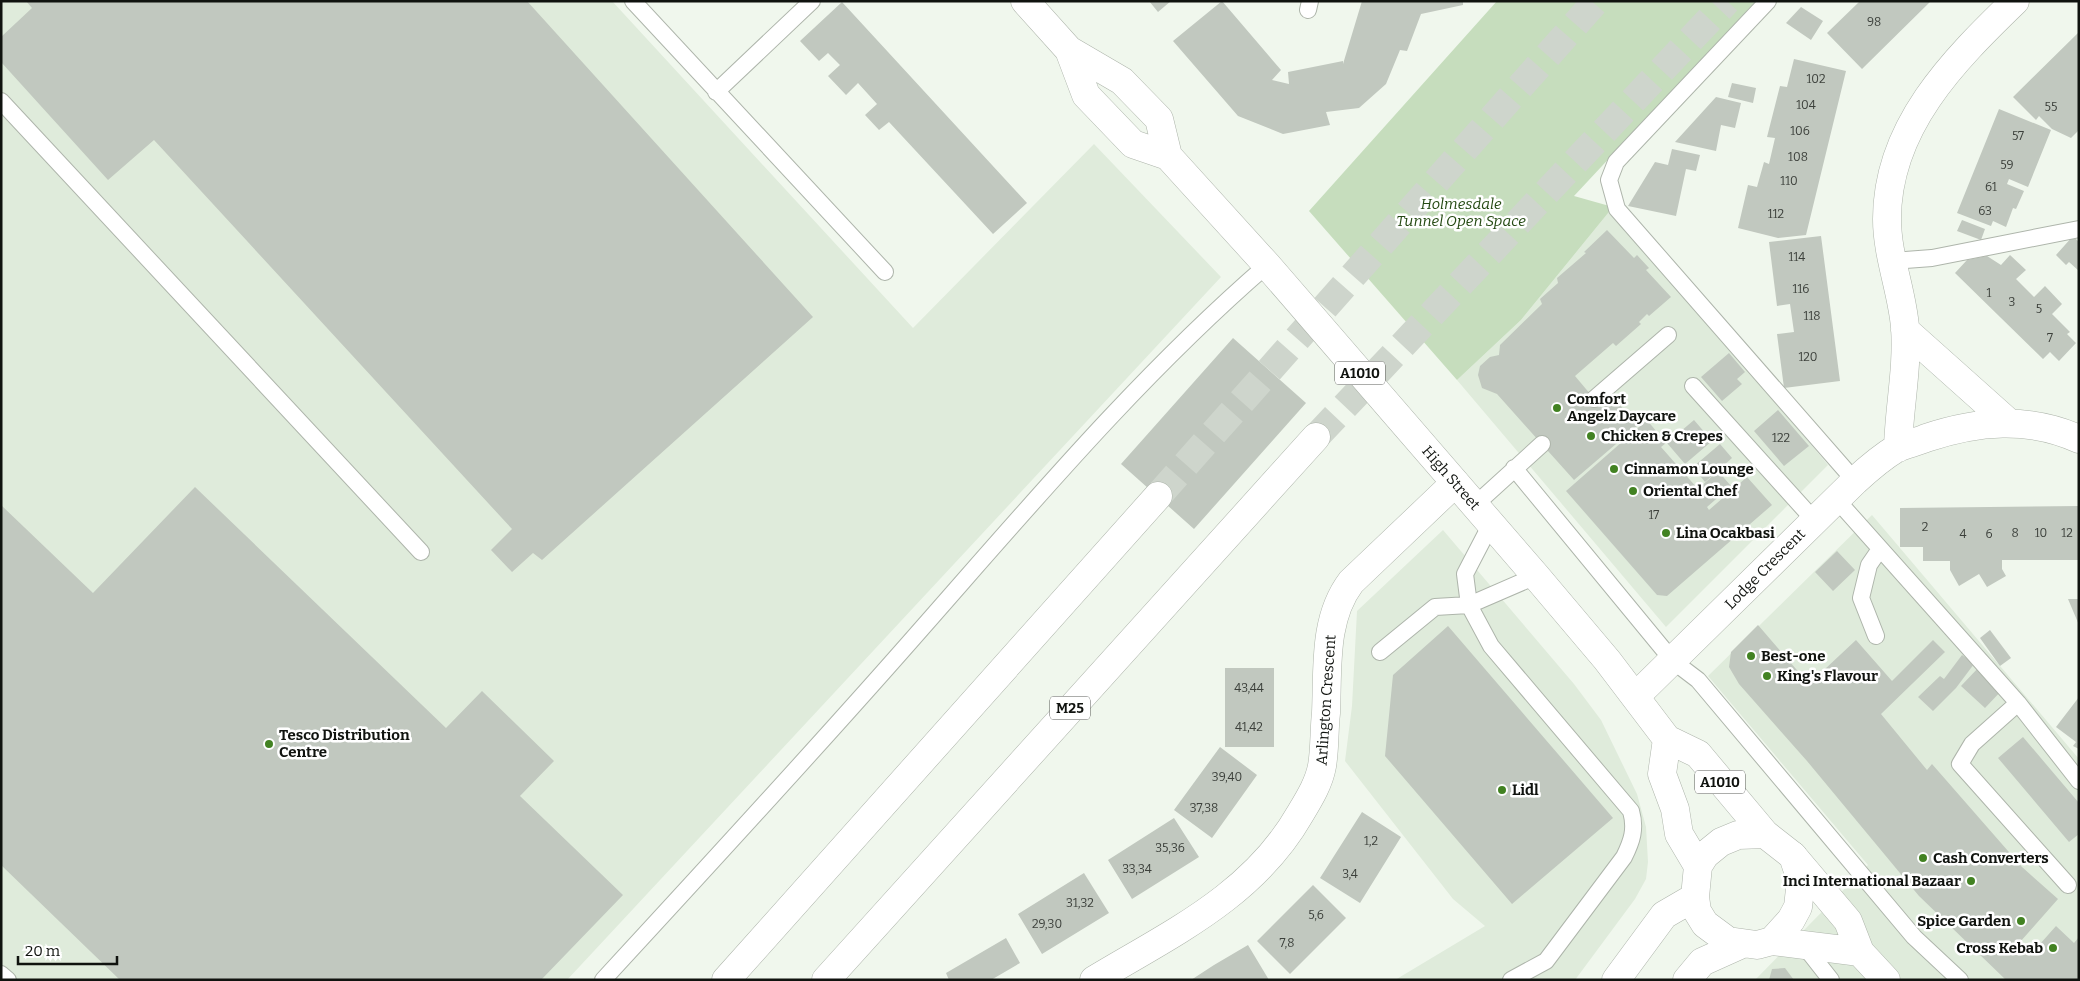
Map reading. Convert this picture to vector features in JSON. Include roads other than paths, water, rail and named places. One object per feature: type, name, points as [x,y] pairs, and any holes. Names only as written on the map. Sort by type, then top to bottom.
[{"type":"main road","name":"A1010","points":[[1025,1],[1069,50],[1122,81],[1159,119],[1168,156]]},
{"type":"main road","points":[[1898,448],[1899,419],[1905,369],[1905,330],[1902,297],[1892,261],[1886,220],[1889,190],[1898,151],[1915,117],[1946,71],[2015,1]]},
{"type":"main road","points":[[1069,50],[1086,94],[1133,144],[1168,156]]},
{"type":"main road","name":"High Street","points":[[1168,156],[1267,265],[1483,514],[1636,696],[1667,739],[1698,754],[1765,834]]},
{"type":"main road","points":[[1905,330],[2008,422]]},
{"type":"main road","name":"Lodge Crescent","points":[[1636,696],[1872,465],[1898,448],[1972,425],[2008,422],[2038,427],[2079,439]]},
{"type":"main road","name":"M25","points":[[826,980],[1316,437]]},
{"type":"main road","name":"Arlington Crescent","points":[[1094,980],[1216,906],[1255,874],[1276,851],[1313,792],[1322,767],[1331,626],[1341,595],[1351,582],[1455,483]]},
{"type":"main road","points":[[726,980],[1158,496]]},
{"type":"main road","points":[[1667,739],[1662,774],[1675,809],[1679,834],[1698,866]]},
{"type":"main road","points":[[1860,952],[1802,943],[1772,941],[1757,945],[1728,941],[1705,924],[1697,912],[1695,897],[1698,866],[1705,855],[1721,842],[1738,835],[1765,834],[1793,856],[1848,921],[1860,952],[1886,980]]},
{"type":"main road","points":[[1772,941],[1791,920],[1798,907],[1801,880],[1793,856]]},
{"type":"main road","points":[[1616,980],[1664,915],[1695,897]]},
{"type":"main road","points":[[1687,980],[1702,962],[1742,944]]},
{"type":"lane","points":[[633,1],[885,272]]},
{"type":"lane","points":[[716,92],[812,1]]},
{"type":"lane","points":[[1768,1],[1616,162],[1609,180],[1616,209],[1846,490],[1880,549],[2018,703],[2079,781]]},
{"type":"lane","points":[[1,101],[422,552]]},
{"type":"lane","points":[[1892,261],[1932,258],[2079,229]]},
{"type":"lane","points":[[603,980],[808,758],[1097,430],[1213,312],[1267,265]]},
{"type":"lane","points":[[1594,399],[1668,335]]},
{"type":"lane","points":[[1693,386],[1814,520]]},
{"type":"lane","points":[[1533,980],[1624,858],[1632,840],[1634,823],[1631,810],[1491,646],[1469,605],[1465,574],[1483,514],[1514,468],[1542,444]]},
{"type":"lane","points":[[1514,468],[1673,660],[1698,680],[1914,937],[1960,980]]},
{"type":"lane","points":[[1876,636],[1862,598],[1869,565],[1880,549]]},
{"type":"lane","points":[[1380,652],[1435,607],[1469,605],[1536,576]]},
{"type":"lane","points":[[2018,703],[1972,744],[1960,764],[2068,885]]},
{"type":"lane","points":[[1802,943],[1831,980]]},
{"type":"lane","points":[[1511,980],[1546,962]]},
{"type":"lane","points":[[1,974],[8,980]]},
{"type":"tunnel","points":[[1158,496],[1596,1]]},
{"type":"tunnel","points":[[1316,437],[1727,1]]},
{"type":"place","name":"Comfort Angelz Daycare","points":[[1557,408]]},
{"type":"place","name":"Chicken & Crepes","points":[[1591,436]]},
{"type":"place","name":"Cinnamon Lounge","points":[[1614,469]]},
{"type":"place","name":"Oriental Chef","points":[[1633,491]]},
{"type":"place","name":"Lina Ocakbasi","points":[[1666,533]]},
{"type":"place","name":"Best-one","points":[[1751,656]]},
{"type":"place","name":"King's Flavour","points":[[1767,676]]},
{"type":"place","name":"Tesco Distribution Centre","points":[[269,744]]},
{"type":"place","name":"Lidl","points":[[1502,790]]},
{"type":"place","name":"Cash Converters","points":[[1923,858]]},
{"type":"place","name":"Inci International Bazaar","points":[[1971,881]]},
{"type":"place","name":"Spice Garden","points":[[2021,921]]},
{"type":"place","name":"Cross Kebab","points":[[2053,948]]},
{"type":"park label","name":"Holmesdale Tunnel Open Space","points":[[1461,212]]}]
